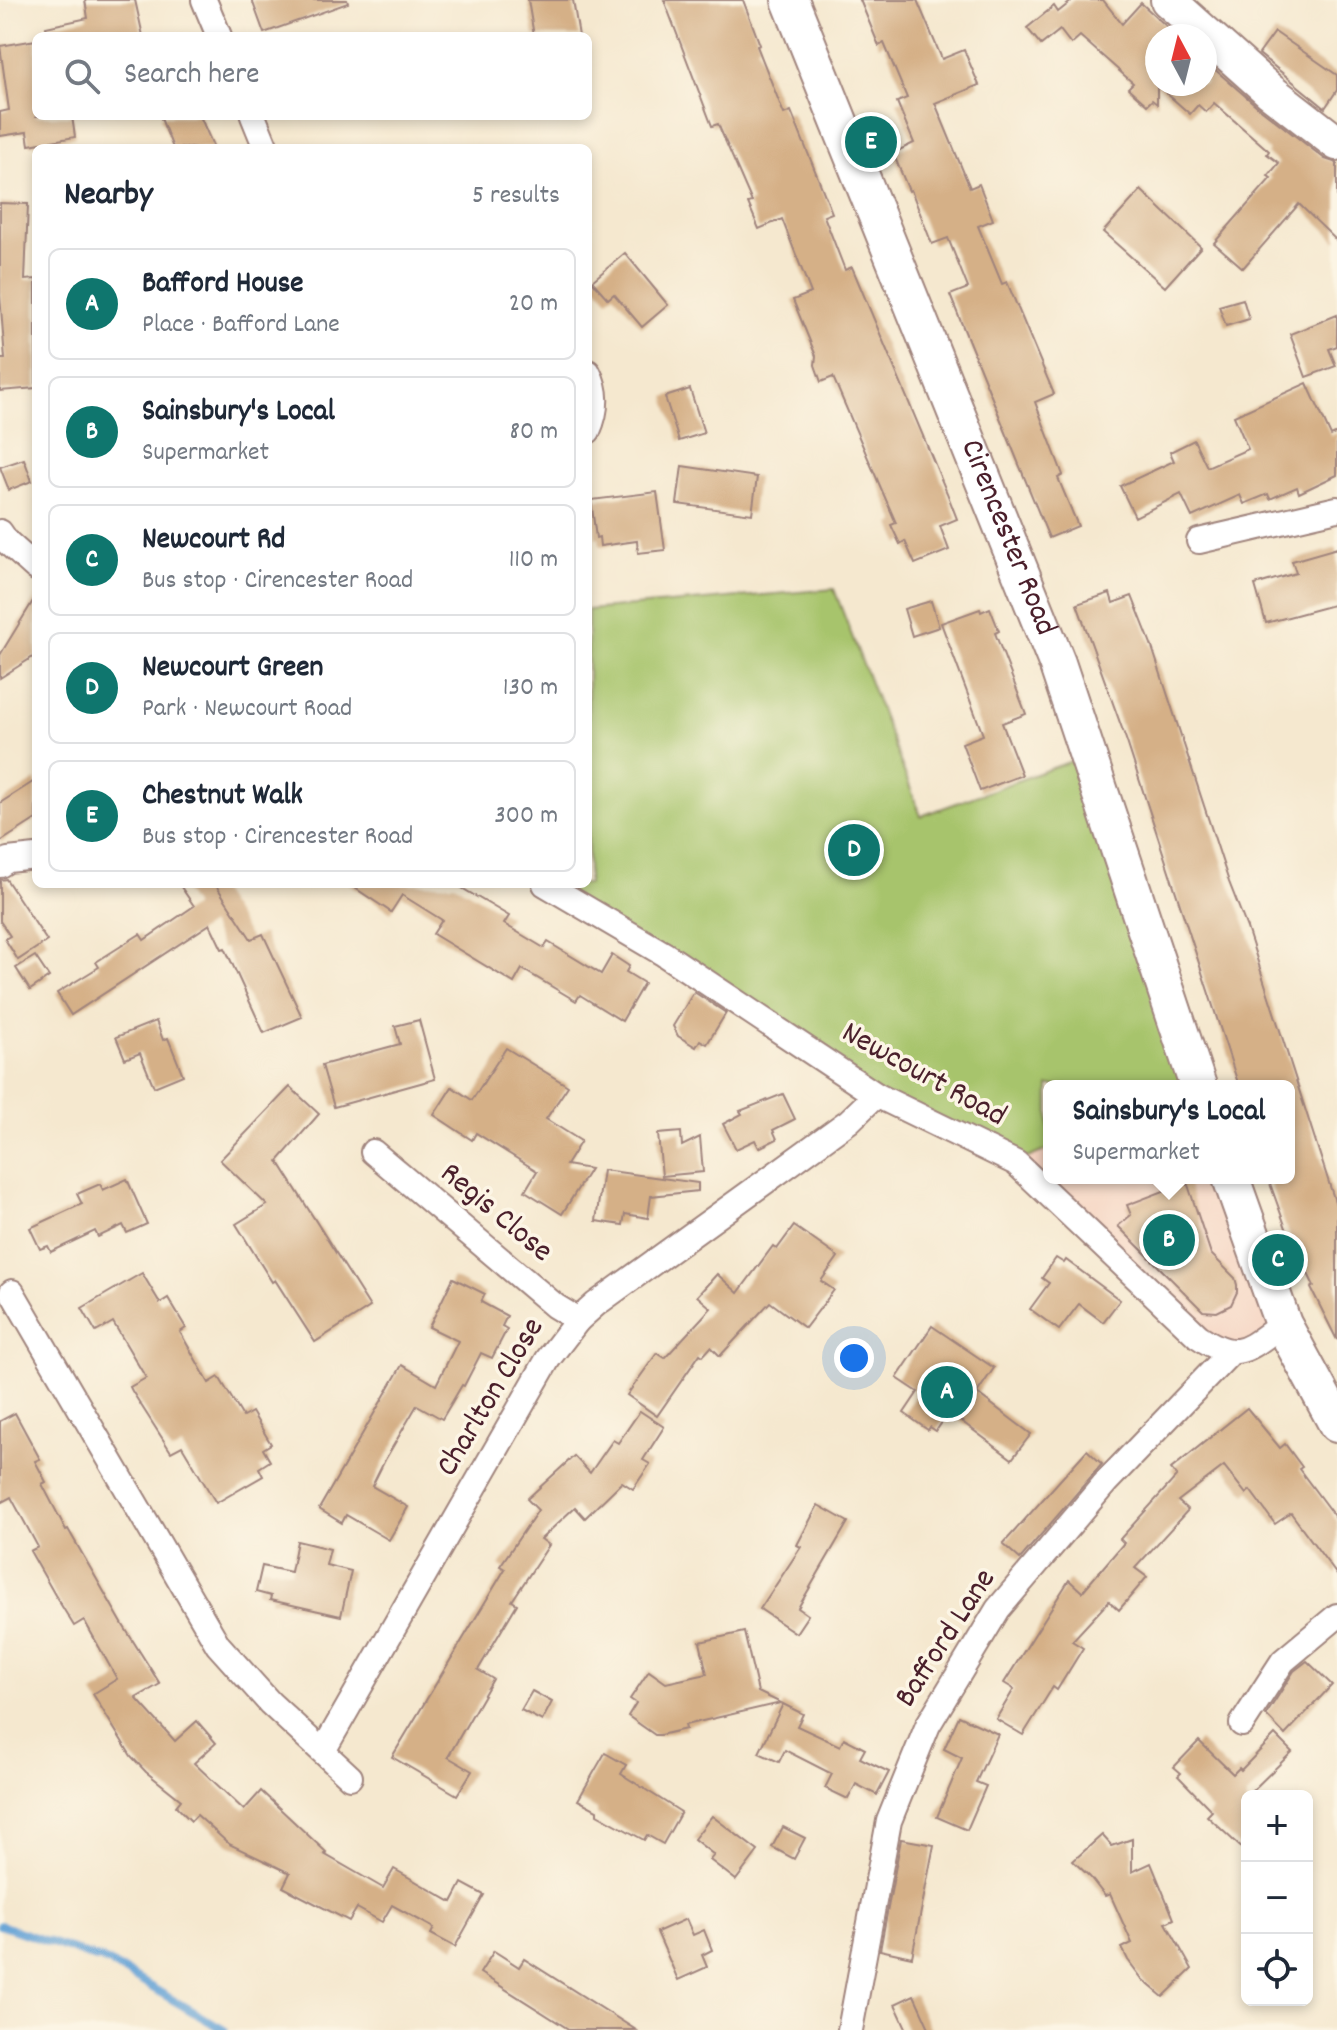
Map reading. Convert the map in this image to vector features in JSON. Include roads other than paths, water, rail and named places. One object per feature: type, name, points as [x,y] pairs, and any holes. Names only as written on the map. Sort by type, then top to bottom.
[{"type":"main road","name":"Cirencester Road","points":[[790,0],[1057,663],[1196,1080]]},
{"type":"main road","points":[[1233,1184],[1283,1324],[1336,1419]]},
{"type":"street","points":[[204,0],[217,32]]},
{"type":"street","points":[[1168,0],[1270,91],[1337,143]]},
{"type":"street","points":[[255,120],[264,144]]},
{"type":"street","points":[[592,383],[596,406],[592,418]]},
{"type":"street","points":[[1199,541],[1337,509]]},
{"type":"street","points":[[0,532],[32,564]]},
{"type":"street","points":[[0,865],[8,860],[32,857]]},
{"type":"street","name":"Newcourt Road","points":[[552,888],[664,954],[876,1095],[1016,1163],[1198,1336],[1230,1353]]},
{"type":"street","name":"Charlton Close","points":[[323,1751],[548,1359],[578,1320],[616,1289],[849,1121],[876,1095]]},
{"type":"street","name":"Regis Close","points":[[373,1152],[555,1306],[578,1320]]},
{"type":"street","points":[[12,1292],[218,1645],[270,1703],[350,1777]]},
{"type":"street","points":[[1230,1353],[1247,1349],[1283,1324]]},
{"type":"street","name":"Bafford Lane","points":[[850,2030],[889,1821],[928,1725],[998,1609],[1106,1482],[1230,1353]]},
{"type":"street","points":[[1242,1724],[1283,1661],[1337,1616]]},
{"type":"waterway","points":[[0,1925],[110,1963],[224,2030]]},
{"type":"place","name":"Chestnut Walk","points":[[871,142]]},
{"type":"place","name":"Newcourt Green","points":[[854,850]]},
{"type":"place","name":"Sainsbury's Local","points":[[1169,1240]]},
{"type":"place","name":"Newcourt Rd","points":[[1278,1260]]},
{"type":"place","name":"Bafford House","points":[[947,1392]]}]
